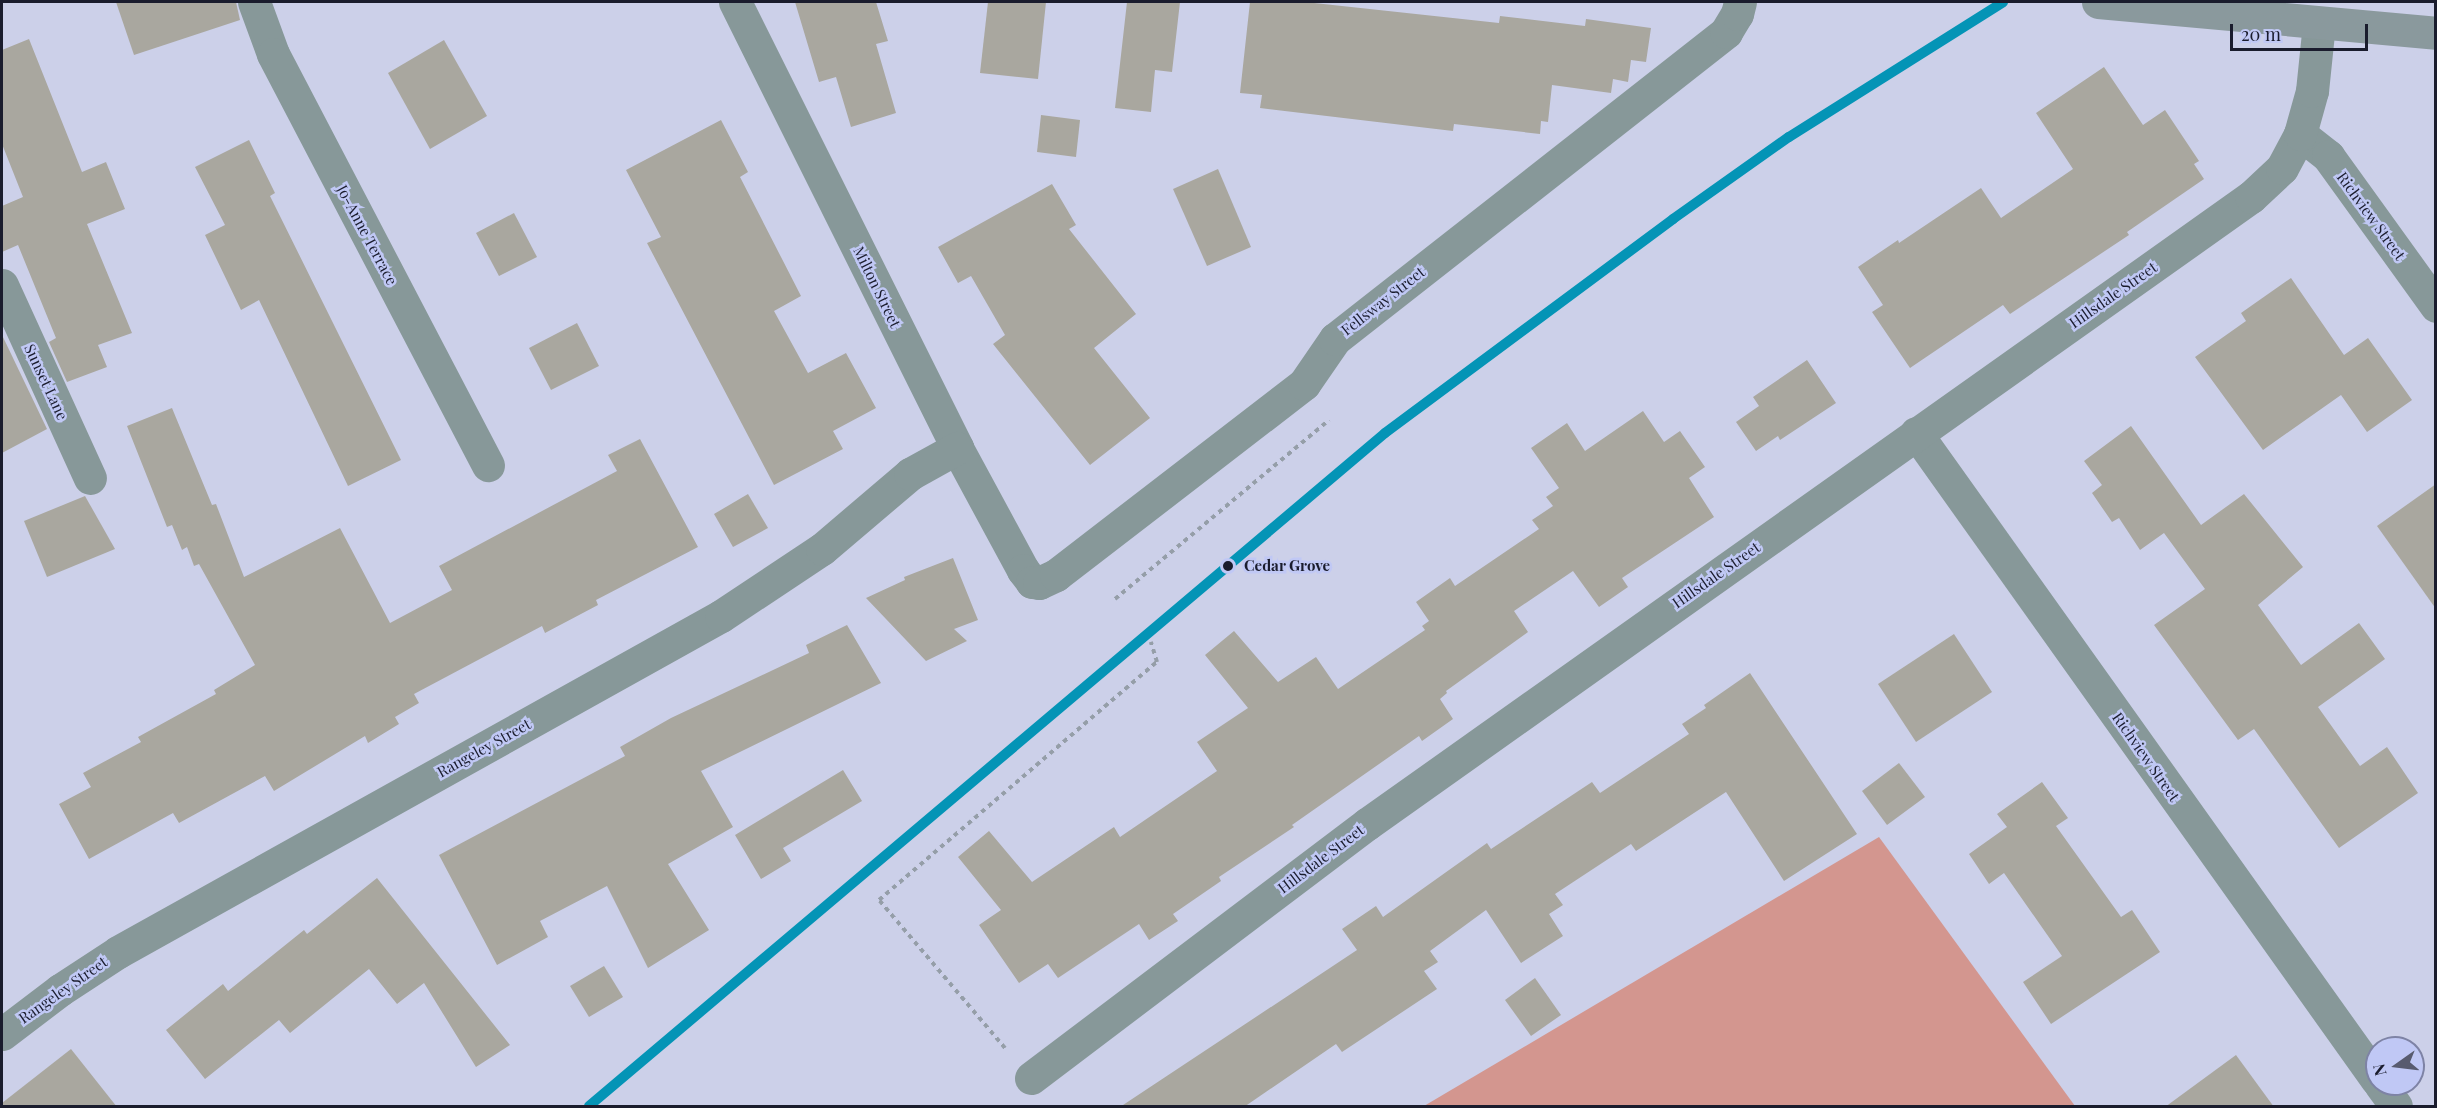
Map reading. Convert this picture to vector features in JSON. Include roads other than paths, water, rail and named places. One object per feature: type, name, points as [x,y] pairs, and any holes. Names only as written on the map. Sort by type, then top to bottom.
[{"type":"main road","points":[[2105,2],[2436,33]]},
{"type":"street","name":"Jo-Anne Terrace","points":[[254,2],[273,54],[488,465]]},
{"type":"street","name":"Milton Street","points":[[735,2],[957,448],[1023,570]]},
{"type":"street","name":"Fellsway Street","points":[[1023,570],[1032,582],[1040,583],[1056,575],[1304,384],[1335,339],[1726,32],[1737,15],[1740,2]]},
{"type":"street","name":"Hillsdale Street","points":[[1031,1078],[1367,824],[2251,197],[2282,168],[2300,134],[2312,91],[2319,23]]},
{"type":"street","name":"Richview Street","points":[[2300,134],[2328,156],[2436,306]]},
{"type":"street","name":"Sunset Lane","points":[[2,285],[90,478]]},
{"type":"street","name":"Richview Street","points":[[1916,434],[2365,1064]]},
{"type":"street","name":"Rangeley Street","points":[[2,1034],[118,952],[749,599],[822,549],[910,474],[957,448]]},
{"type":"place","name":"Cedar Grove","points":[[1228,566]]}]
